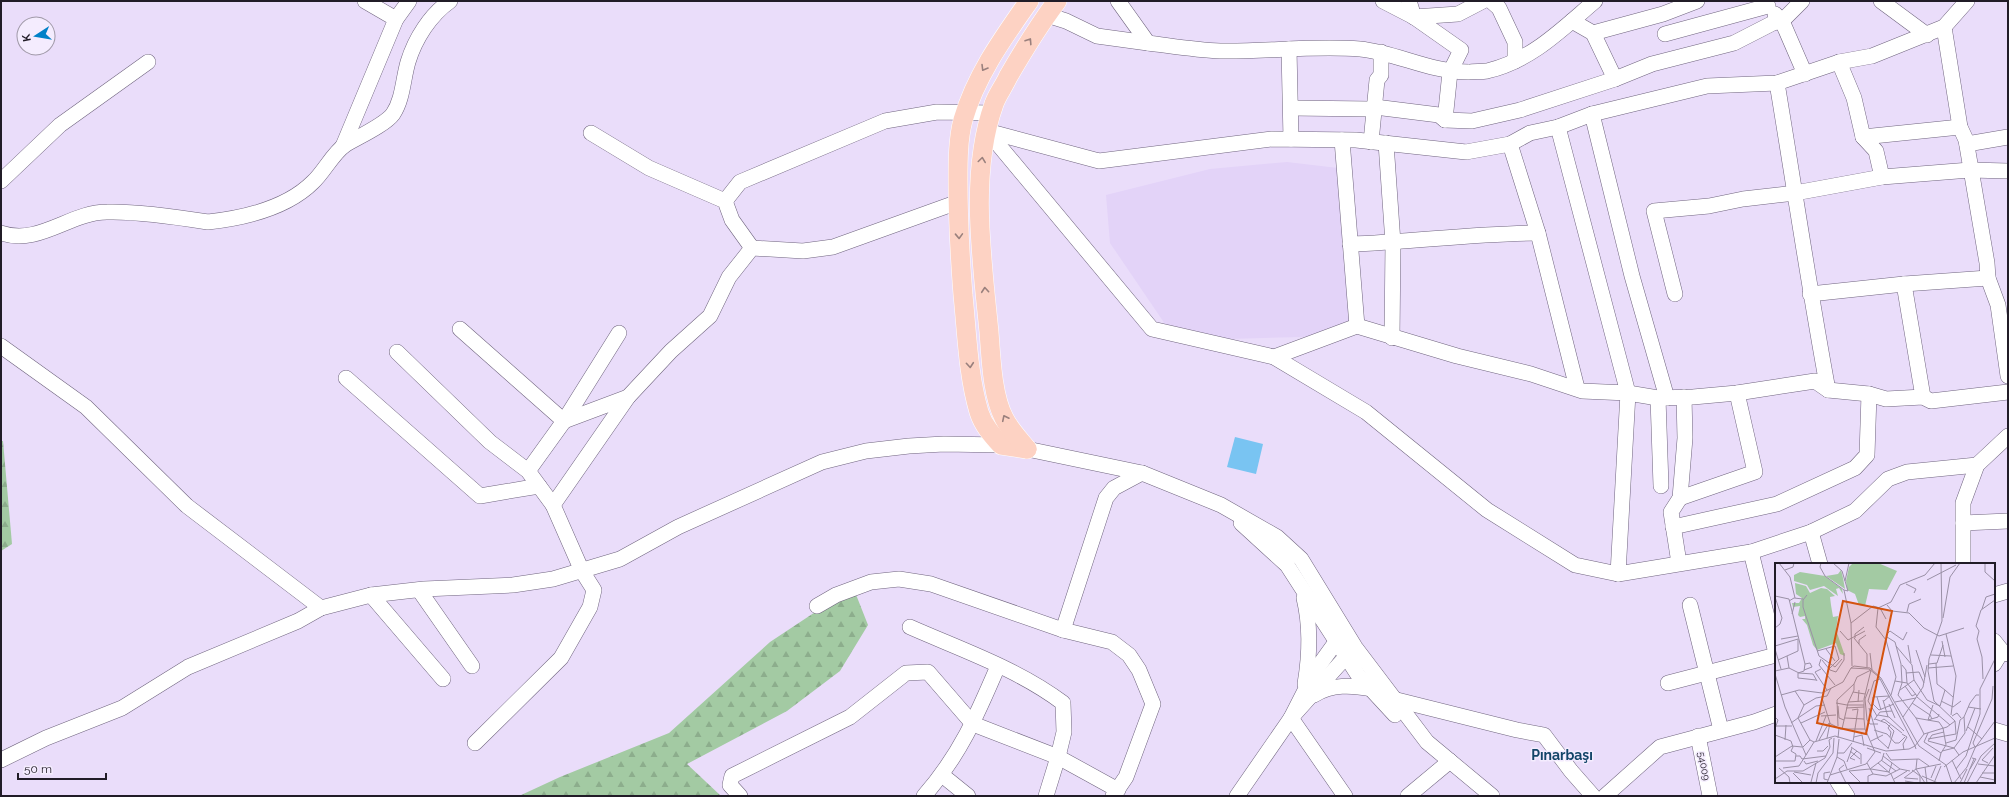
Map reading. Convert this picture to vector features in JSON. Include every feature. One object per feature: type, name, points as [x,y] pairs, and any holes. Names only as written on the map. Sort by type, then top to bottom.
[{"type":"main road","points":[[1028,449],[1000,445],[987,430],[979,414],[971,378],[959,243],[958,155],[963,120],[980,75],[1029,1]]},
{"type":"main road","points":[[1028,449],[1013,433],[1003,417],[997,395],[991,352],[980,205],[981,166],[994,103],[1024,50],[1052,8]]},
{"type":"street","points":[[365,1],[396,19]]},
{"type":"street","points":[[1,233],[21,235],[41,233],[84,216],[106,212],[208,222],[238,218],[264,210],[295,196],[312,184],[343,146],[396,19],[409,1]]},
{"type":"street","points":[[343,146],[362,136],[392,115],[404,85],[408,63],[416,41],[428,23],[450,1]]},
{"type":"street","points":[[1118,1],[1148,43]]},
{"type":"street","points":[[1383,1],[1414,17],[1462,50],[1450,72],[1445,120]]},
{"type":"street","points":[[1409,1],[1414,17]]},
{"type":"street","points":[[1414,17],[1458,14],[1483,1]]},
{"type":"street","points":[[1491,1],[1499,8],[1515,42],[1516,61]]},
{"type":"street","points":[[1052,8],[1066,21],[1097,36],[1220,51],[1311,48],[1381,52],[1433,69],[1450,72],[1486,71],[1516,61],[1539,48],[1595,1]]},
{"type":"street","points":[[1593,33],[1663,14],[1697,1]]},
{"type":"street","points":[[1291,108],[1371,109],[1375,107],[1439,115],[1445,120],[1472,122],[1500,116],[1615,79],[1665,60],[1734,43],[1773,23],[1782,21],[1802,1]]},
{"type":"street","points":[[1881,1],[1927,35]]},
{"type":"street","points":[[725,201],[740,182],[884,121],[938,112],[966,112],[989,122],[1099,161],[1272,139],[1379,142],[1466,152],[1510,144],[1530,133],[1558,127],[1592,114],[1707,86],[1777,83],[1839,62],[1872,56],[1944,27],[1967,1]]},
{"type":"street","points":[[1664,34],[1765,4],[1782,21],[1804,74]]},
{"type":"street","points":[[1572,21],[1593,33],[1615,79]]},
{"type":"street","points":[[1944,27],[1960,127],[1967,144],[1970,170],[1977,198],[1988,278],[2003,305],[2008,376]]},
{"type":"street","points":[[1289,49],[1291,139]]},
{"type":"street","points":[[1381,52],[1381,75],[1377,80],[1375,107],[1393,243],[1392,338]]},
{"type":"street","points":[[1,181],[60,125],[148,62]]},
{"type":"street","points":[[1839,62],[1854,98],[1863,136],[1876,151],[1882,177]]},
{"type":"street","points":[[1777,83],[1810,294],[1828,390]]},
{"type":"street","points":[[1592,114],[1662,398],[1661,486]]},
{"type":"street","points":[[989,122],[1152,329],[1274,357],[1366,412],[1487,510],[1575,565],[1618,574],[1751,552],[1811,532],[1855,511],[1888,479],[1907,472],[1978,465]]},
{"type":"street","points":[[1558,127],[1628,393],[1618,574]]},
{"type":"street","points":[[1863,136],[1960,127]]},
{"type":"street","points":[[590,133],[649,168],[725,201],[732,220],[752,248],[803,252],[833,247],[958,202]]},
{"type":"street","points":[[1967,144],[2008,137]]},
{"type":"street","points":[[1342,140],[1357,326]]},
{"type":"street","points":[[1510,144],[1538,233],[1577,388]]},
{"type":"street","points":[[1675,294],[1654,211],[1710,206],[1743,199],[1795,193],[1882,177],[1970,170],[2008,171]]},
{"type":"street","points":[[1350,244],[1393,243],[1497,233],[1538,233]]},
{"type":"street","points":[[553,505],[628,397],[671,352],[710,316],[728,277],[752,248]]},
{"type":"street","points":[[1810,294],[1904,284],[1988,278]]},
{"type":"street","points":[[1904,284],[1923,397]]},
{"type":"street","points":[[1274,357],[1357,326],[1392,338],[1456,356],[1532,374],[1577,388],[1582,391],[1628,393],[1662,398],[1737,393],[1815,381],[1828,390],[1869,394],[1886,399],[1923,397],[1931,401],[2008,392]]},
{"type":"street","points":[[460,329],[564,421]]},
{"type":"street","points":[[528,471],[564,421],[619,333]]},
{"type":"street","points":[[1,346],[86,407],[187,506],[321,608]]},
{"type":"street","points":[[397,352],[490,442],[528,471],[553,505],[582,570],[594,590],[590,607],[560,658],[475,743]]},
{"type":"street","points":[[346,378],[480,496],[539,486]]},
{"type":"street","points":[[1680,498],[1755,472],[1737,393]]},
{"type":"street","points":[[1673,527],[1777,504],[1855,468],[1867,455],[1869,394]]},
{"type":"street","points":[[564,421],[628,397]]},
{"type":"street","points":[[1678,563],[1671,512],[1680,498],[1685,438],[1684,397]]},
{"type":"street","points":[[1963,563],[1963,503],[1978,465],[2008,436]]},
{"type":"street","points":[[1,760],[46,738],[122,708],[188,667],[298,621],[321,608],[371,595],[419,590],[512,585],[552,579],[620,559],[678,528],[822,462],[866,451],[909,446],[944,444],[1000,445]]},
{"type":"street","points":[[1028,449],[1142,473],[1221,505],[1277,537],[1301,559],[1350,652],[1358,675],[1404,724],[1492,796]]},
{"type":"street","points":[[1063,630],[1106,498],[1114,488],[1142,473]]},
{"type":"street","points":[[1221,505],[1287,565],[1301,588],[1341,636]]},
{"type":"street","points":[[1963,523],[2008,521]]},
{"type":"street","points":[[1811,532],[1820,563]]},
{"type":"street","points":[[1751,552],[1775,650]]},
{"type":"street","points":[[740,796],[730,785],[732,776],[850,717],[906,674],[928,672],[973,724],[1058,757],[1115,793],[1126,777],[1153,704],[1139,670],[1129,655],[1112,642],[1063,630],[931,584],[900,579],[871,582],[836,595],[817,606]]},
{"type":"street","points":[[1301,588],[1308,614],[1310,642],[1306,695]]},
{"type":"street","points":[[419,590],[472,666]]},
{"type":"street","points":[[1995,595],[2008,591]]},
{"type":"street","points":[[371,595],[443,679]]},
{"type":"street","points":[[1690,604],[1721,730]]},
{"type":"street","points":[[910,627],[998,666],[1043,689],[1063,703],[1064,732],[1046,796]]},
{"type":"street","points":[[1237,796],[1306,695],[1341,636]]},
{"type":"street","points":[[1995,662],[2001,648]]},
{"type":"street","points":[[1306,695],[1350,652]]},
{"type":"street","points":[[1350,652],[1393,699],[1427,742]]},
{"type":"street","points":[[1668,683],[1707,674],[1775,654]]},
{"type":"street","points":[[924,796],[942,775],[973,724],[998,666]]},
{"type":"street","points":[[1306,695],[1341,685],[1372,690]]},
{"type":"street","points":[[1393,699],[1517,730],[1544,735],[1571,771],[1593,796]]},
{"type":"street","points":[[1605,796],[1660,747],[1775,714]]},
{"type":"street","points":[[1291,718],[1345,796]]},
{"type":"street","points":[[1995,730],[2008,734]]},
{"type":"street","name":"54009","points":[[1698,736],[1710,796]]},
{"type":"street","points":[[1408,796],[1450,761]]},
{"type":"street","points":[[942,775],[968,796]]},
{"type":"street","points":[[1839,783],[1847,796]]},
{"type":"shaded area","points":[[1287,162],[1338,168],[1350,330],[1302,337],[1228,339],[1165,324],[1110,243],[1106,195],[1210,169]]},
{"type":"green space","points":[[1,441],[3,441],[12,544],[1,551]]},
{"type":"green space","points":[[853,587],[868,625],[840,671],[787,711],[687,764],[721,796],[519,796],[560,777],[669,733],[770,642]]},
{"type":"water","points":[[1235,437],[1263,444],[1256,474],[1227,467]]},
{"type":"district","name":"Pınarbaşı","points":[[1562,755]]}]
